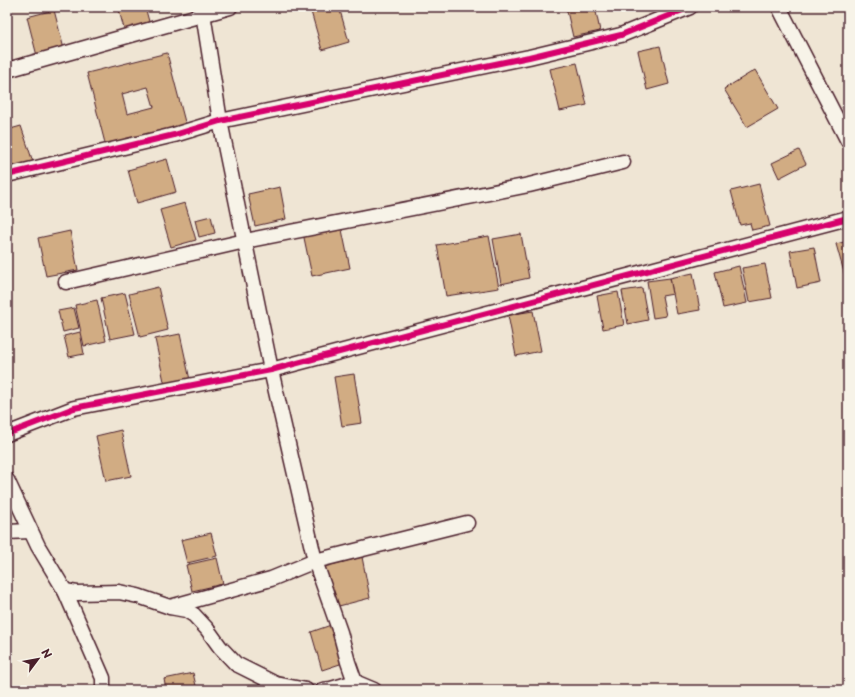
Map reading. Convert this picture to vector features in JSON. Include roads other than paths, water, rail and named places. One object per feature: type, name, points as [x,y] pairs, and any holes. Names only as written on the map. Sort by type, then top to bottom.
[{"type":"street","points":[[7,70],[202,10],[230,7]]},
{"type":"street","points":[[7,174],[174,135],[220,121],[529,57],[621,35],[690,7]]},
{"type":"street","points":[[779,7],[848,141]]},
{"type":"street","points":[[202,10],[220,121],[272,370],[315,561],[356,682]]},
{"type":"street","points":[[66,282],[245,241],[529,185],[623,162]]},
{"type":"street","points":[[7,434],[74,408],[272,370],[848,218]]},
{"type":"street","points":[[7,480],[30,530],[65,591],[103,678],[103,690]]},
{"type":"street","points":[[170,607],[271,579],[315,561],[467,523]]},
{"type":"street","points":[[7,532],[30,530]]},
{"type":"street","points":[[65,591],[77,593],[119,592],[138,596],[170,607],[186,610],[194,615],[207,629],[220,647],[236,664],[276,684],[306,690]]},
{"type":"street","points":[[323,690],[356,682],[374,690]]}]
